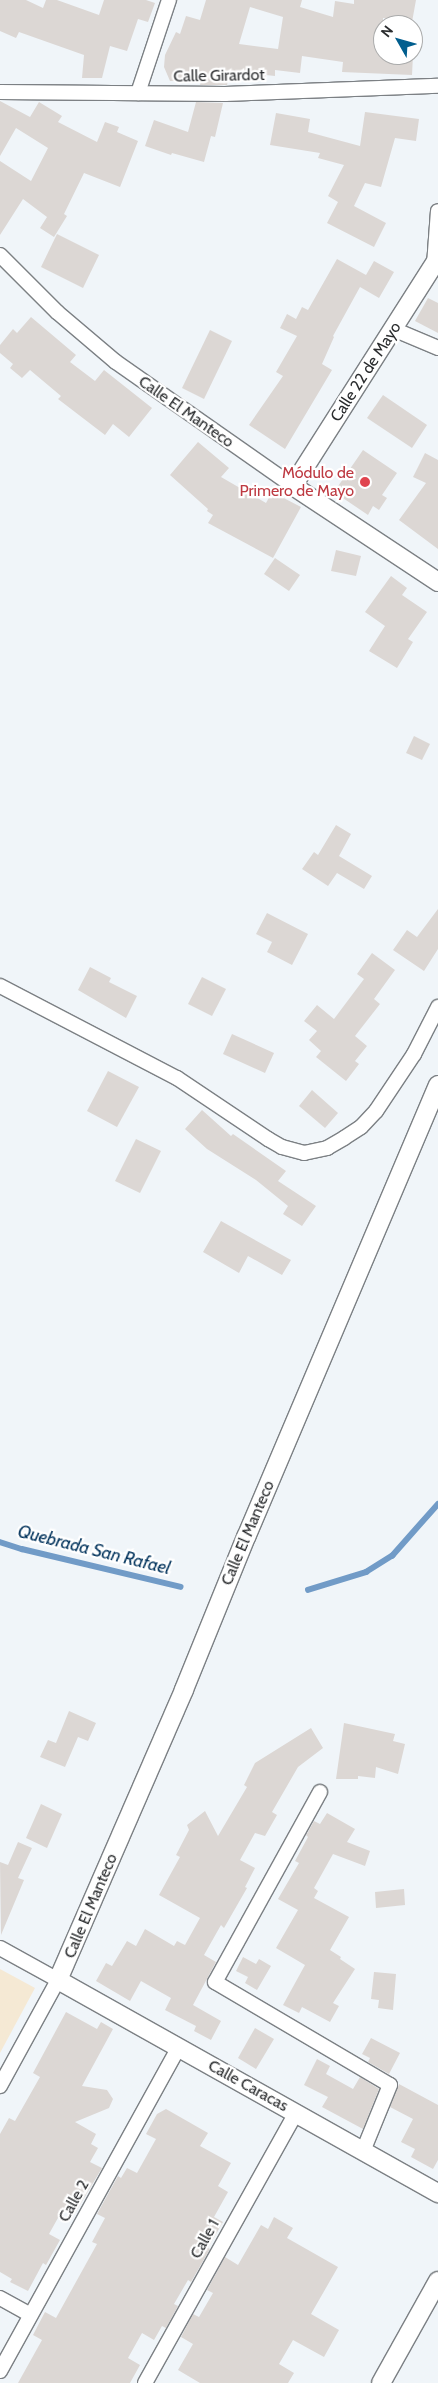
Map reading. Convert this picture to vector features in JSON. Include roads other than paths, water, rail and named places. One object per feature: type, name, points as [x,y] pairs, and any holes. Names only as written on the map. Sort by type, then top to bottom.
[{"type":"street","points":[[138,93],[169,0]]},
{"type":"street","name":"Calle Girardot","points":[[0,92],[225,94],[438,86]]},
{"type":"street","points":[[436,262],[438,212]]},
{"type":"street","name":"Calle El Manteco","points":[[0,255],[57,312],[116,362],[293,486],[438,582]]},
{"type":"street","name":"Calle 22 de Mayo","points":[[293,486],[436,262]]},
{"type":"street","points":[[393,329],[438,348]]},
{"type":"street","points":[[0,986],[177,1078],[268,1139],[288,1149],[304,1153],[321,1151],[344,1138],[360,1127],[376,1111],[414,1054],[438,1007]]},
{"type":"street","name":"Calle El Manteco","points":[[58,1980],[184,1690],[249,1528],[438,1085]]},
{"type":"street","points":[[320,1792],[215,1982],[390,2085],[363,2151]]},
{"type":"street","points":[[0,1948],[58,1980],[0,2086]]},
{"type":"street","name":"Calle Caracas","points":[[58,1980],[438,2193]]},
{"type":"street","name":"Calle 2","points":[[0,2371],[179,2048]]},
{"type":"street","name":"Calle 1","points":[[150,2382],[296,2113]]},
{"type":"street","points":[[381,2383],[438,2281]]},
{"type":"street","points":[[0,2298],[31,2315]]},
{"type":"waterway","name":"Quebrada San Rafael","points":[[308,1590],[366,1572],[392,1556],[438,1504]]},
{"type":"waterway","name":"Quebrada San Rafael","points":[[0,1542],[181,1587]]},
{"type":"place","name":"Módulo de Primero de Mayo","points":[[365,482]]}]
